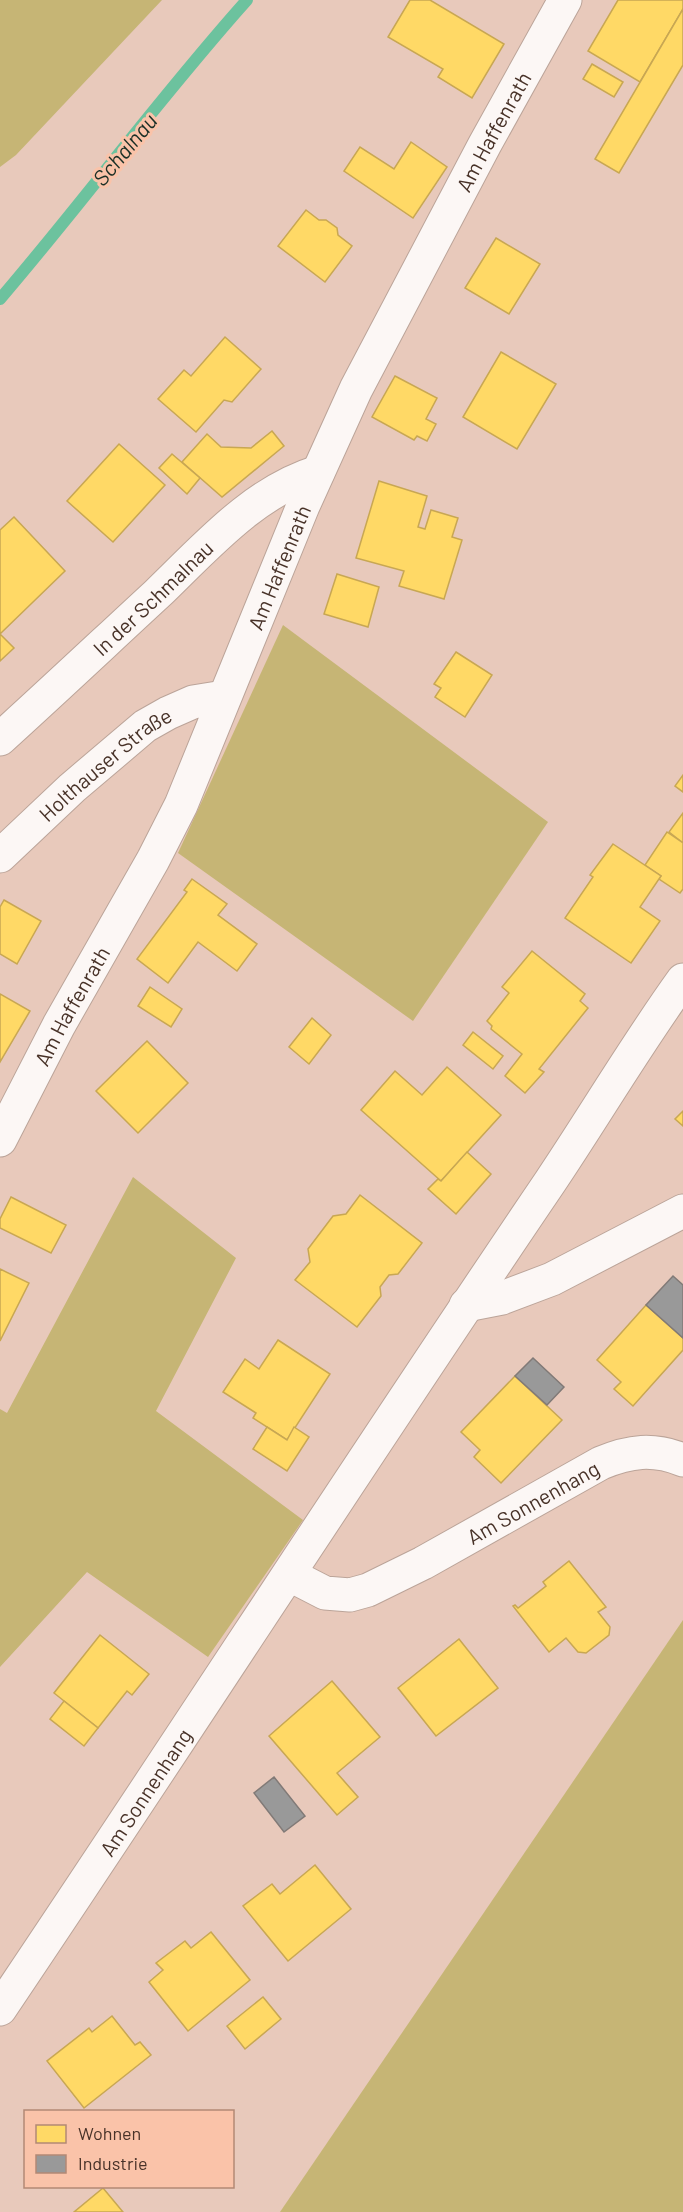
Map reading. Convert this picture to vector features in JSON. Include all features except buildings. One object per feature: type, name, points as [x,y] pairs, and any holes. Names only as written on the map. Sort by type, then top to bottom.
[{"type":"street","name":"Am Haffenrath","points":[[0,1140],[59,1025],[153,860],[181,805],[318,472],[356,389],[485,144],[565,0]]},
{"type":"street","name":"In der Schmalnau","points":[[0,739],[234,522],[279,487],[318,472]]},
{"type":"street","name":"Holthauser Straße","points":[[0,856],[72,788],[145,726],[193,702],[224,697]]},
{"type":"street","name":"Am Sonnenhang","points":[[0,2009],[290,1575],[466,1305],[593,1119],[653,1022],[683,980]]},
{"type":"street","points":[[466,1305],[502,1298],[552,1280],[683,1211]]},
{"type":"street","name":"Am Sonnenhang","points":[[290,1575],[325,1593],[350,1595],[368,1590],[423,1563],[601,1463],[622,1454],[656,1453],[683,1460]]},
{"type":"shaded area","points":[[0,0],[162,0],[16,155],[0,167]]},
{"type":"shaded area","points":[[283,625],[548,822],[413,1021],[178,853]]},
{"type":"shaded area","points":[[133,1177],[236,1258],[156,1411],[303,1520],[208,1657],[87,1572],[0,1667],[0,1409],[7,1413]]},
{"type":"shaded area","points":[[683,1620],[683,2212],[280,2212]]},
{"type":"waterway","name":"Schalnau","points":[[0,299],[184,73],[247,0]]}]
